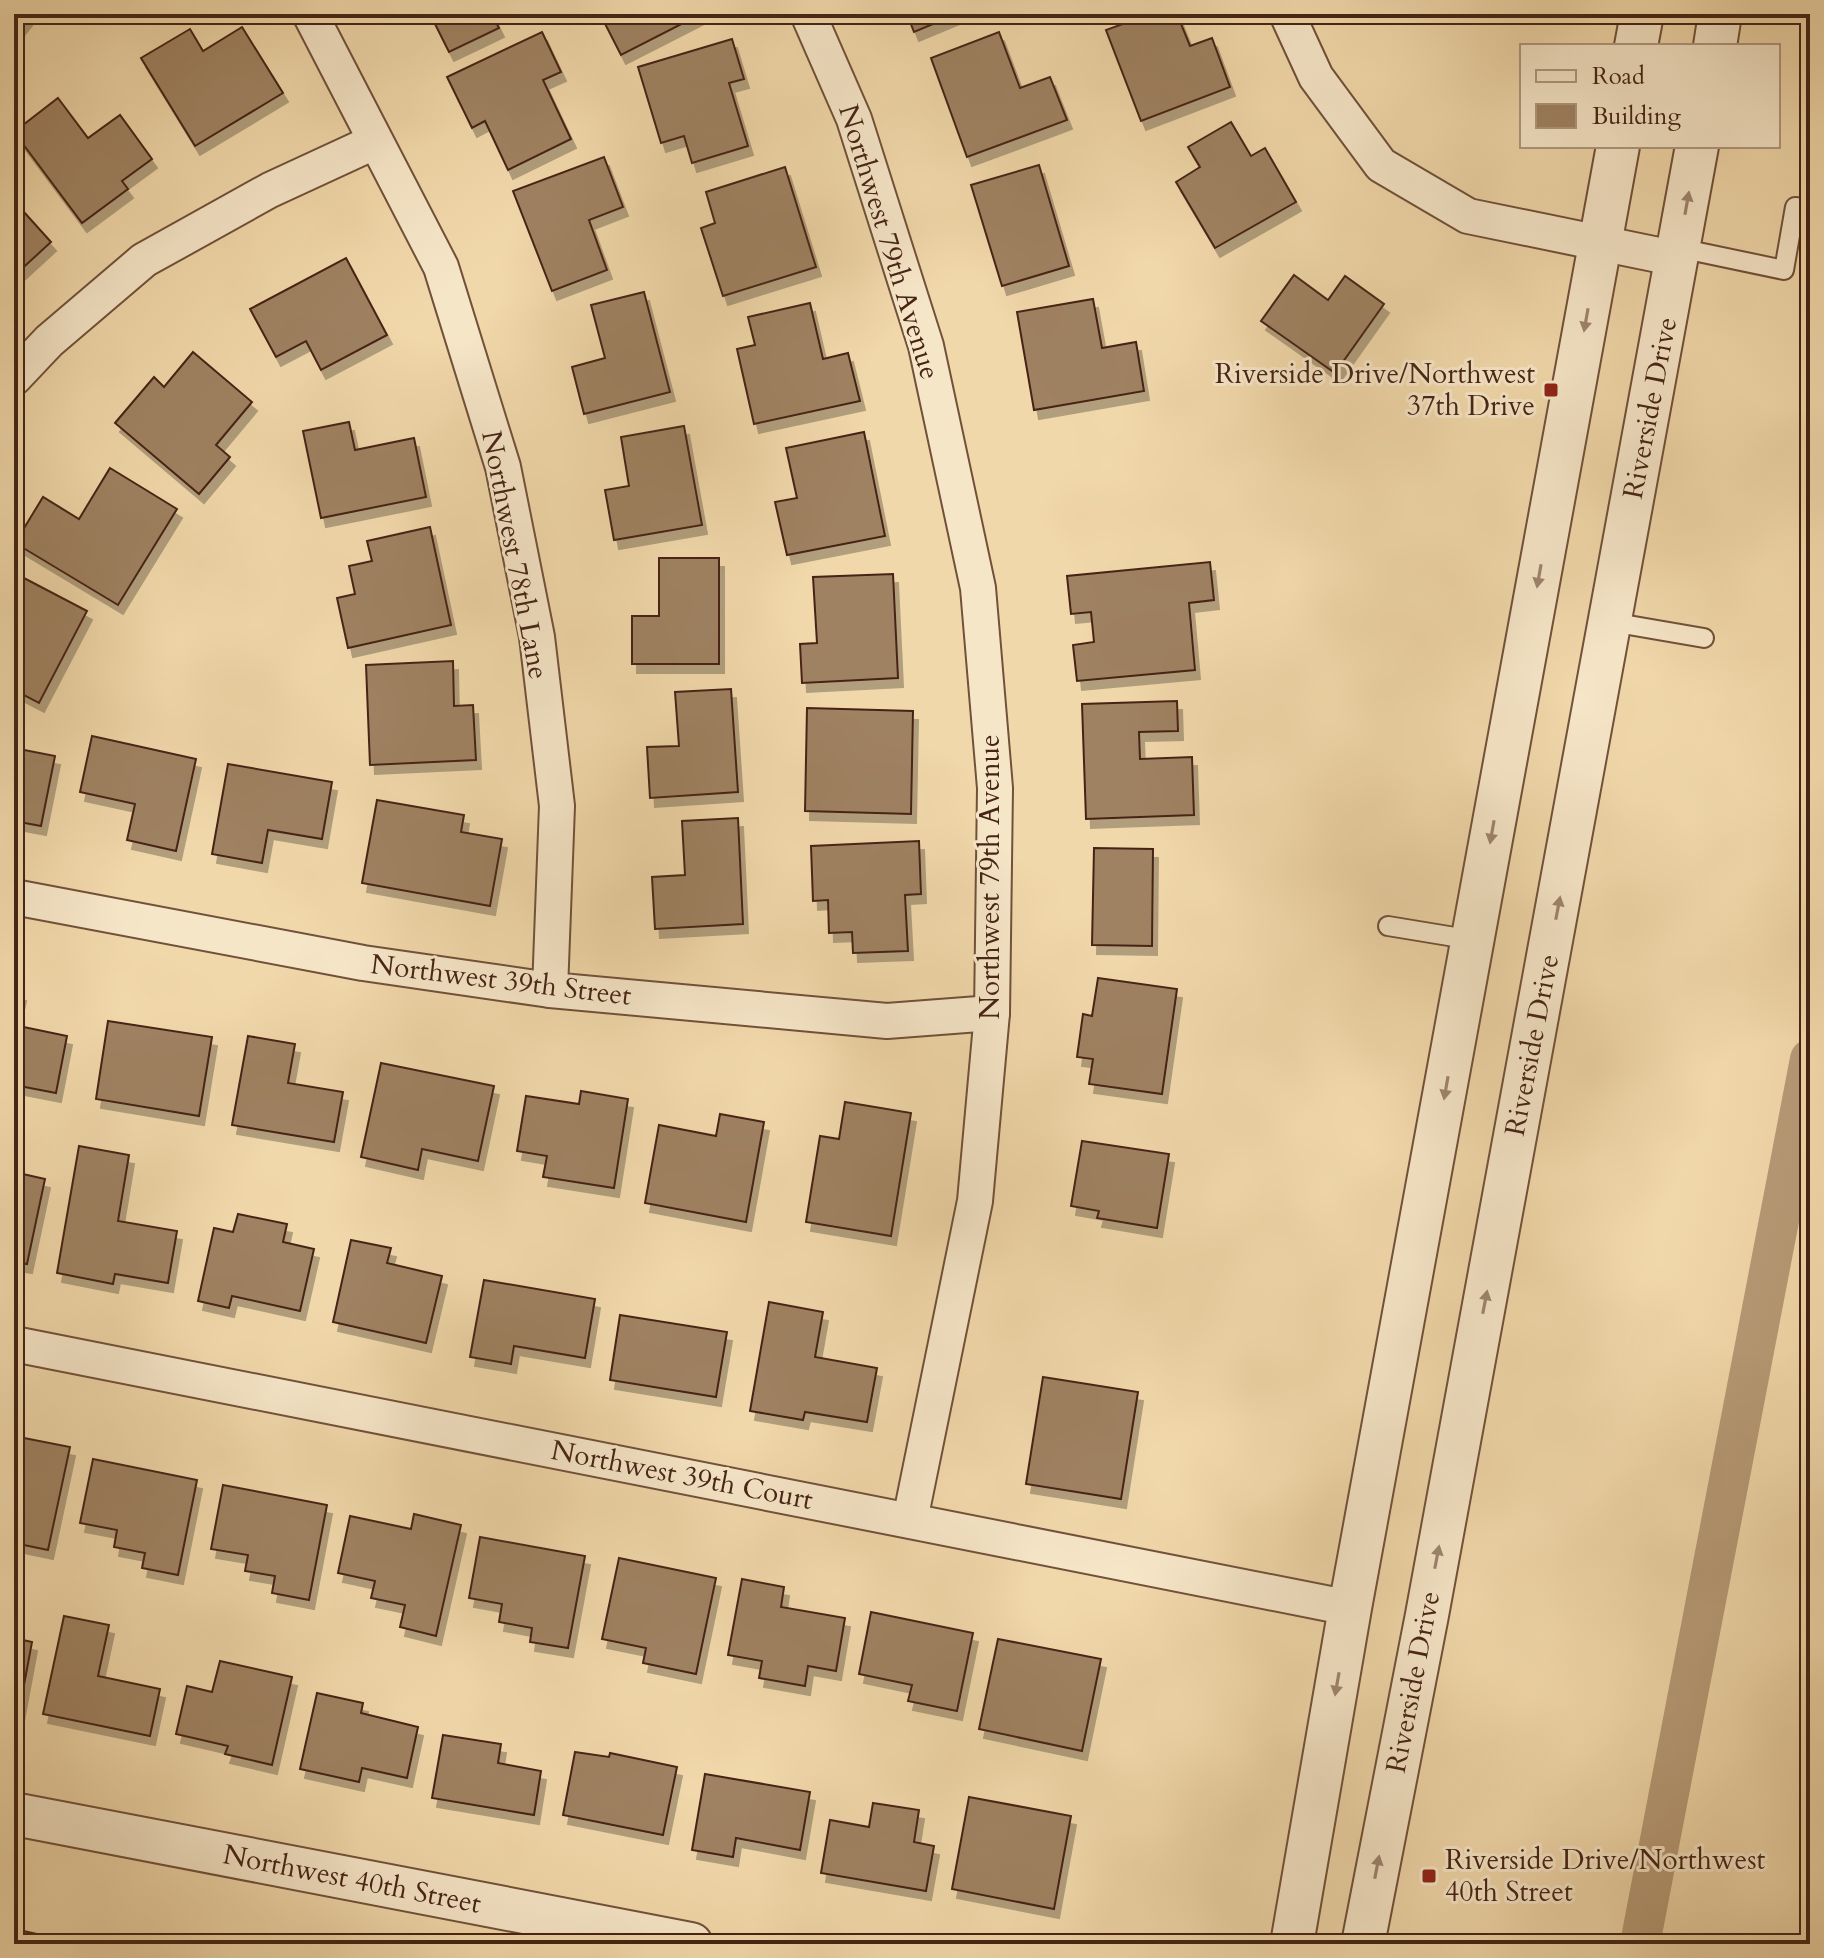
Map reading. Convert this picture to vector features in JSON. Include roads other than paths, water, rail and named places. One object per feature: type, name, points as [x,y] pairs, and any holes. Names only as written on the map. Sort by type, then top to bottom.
[{"type":"street","name":"Northwest 78th Lane","points":[[310,14],[441,267],[506,483],[537,637],[557,806],[550,990]]},
{"type":"street","name":"Northwest 79th Avenue","points":[[808,14],[854,119],[926,346],[978,588],[995,788],[992,1013],[975,1201],[910,1520]]},
{"type":"street","points":[[1287,14],[1316,77],[1381,165],[1468,216],[1600,244],[1678,254]]},
{"type":"street","points":[[1636,44],[1642,14]]},
{"type":"street","points":[[1715,44],[1720,14]]},
{"type":"street","points":[[14,378],[49,341],[144,260],[270,190],[374,142]]},
{"type":"street","points":[[1292,1944],[1350,1608],[1618,148]]},
{"type":"street","name":"Riverside Drive","points":[[1363,1944],[1427,1615],[1697,148]]},
{"type":"street","name":"Northwest 39th Street","points":[[14,897],[363,963],[550,990],[887,1021],[992,1013]]},
{"type":"street","name":"Northwest 39th Court","points":[[14,1344],[1350,1608]]},
{"type":"street","name":"Northwest 40th Street","points":[[14,1814],[691,1944]]},
{"type":"lane","points":[[1678,254],[1784,270],[1795,207],[1810,209]]},
{"type":"lane","points":[[1611,622],[1704,638]]},
{"type":"lane","points":[[1388,926],[1473,940]]},
{"type":"waterway","points":[[1640,1944],[1810,1059]]},
{"type":"place","name":"Riverside Drive/Northwest 37th Drive","points":[[1551,390]]},
{"type":"place","name":"Riverside Drive/Northwest 40th Street","points":[[1429,1876]]}]
